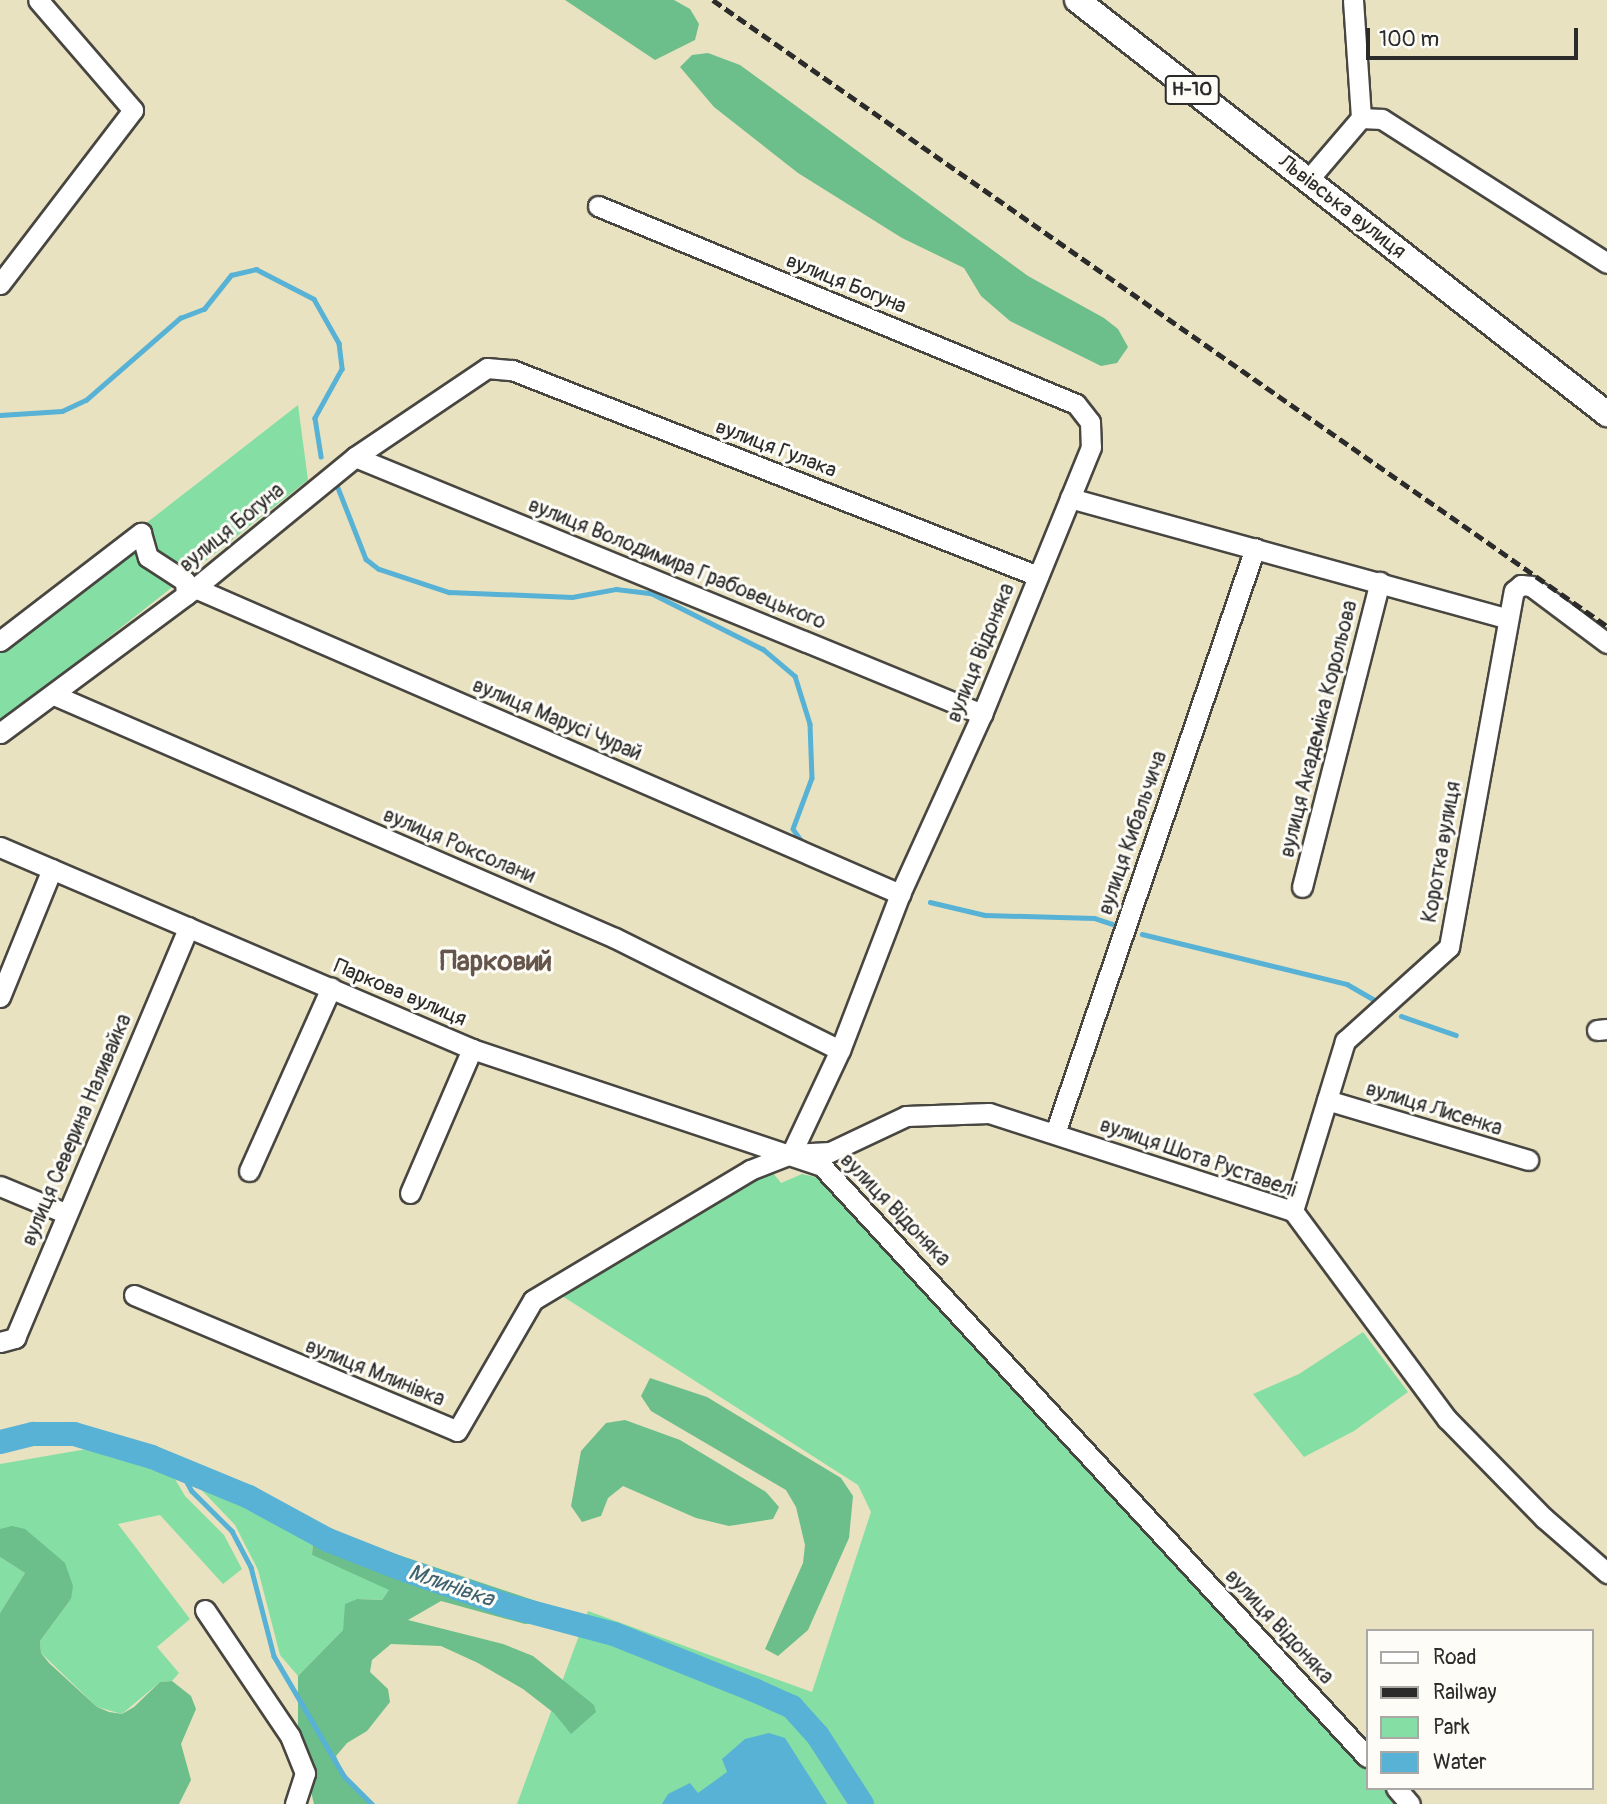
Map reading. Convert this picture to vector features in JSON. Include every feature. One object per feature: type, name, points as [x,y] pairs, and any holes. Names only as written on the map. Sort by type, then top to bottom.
[{"type":"main road","name":"Львівська вулиця","points":[[1077,0],[1607,414]]},
{"type":"street","points":[[0,284],[133,110],[38,0]]},
{"type":"street","points":[[1353,0],[1357,109],[1362,118]]},
{"type":"street","points":[[1308,180],[1362,118]]},
{"type":"street","points":[[1362,118],[1382,119],[1414,137],[1607,263]]},
{"type":"street","name":"вулиця Богуна","points":[[598,206],[1076,404]]},
{"type":"street","name":"вулиця Богуна","points":[[0,733],[190,591],[355,457],[487,368],[498,369]]},
{"type":"street","name":"вулиця Гулака","points":[[498,369],[512,370],[1038,576]]},
{"type":"street","name":"вулиця Відоняка","points":[[1076,404],[1090,422],[1091,447],[982,714],[900,894],[840,1050],[791,1154],[822,1166],[852,1195],[1366,1756]]},
{"type":"street","name":"вулиця Володимира Грабовецького","points":[[355,457],[982,714]]},
{"type":"street","points":[[1070,498],[1506,618]]},
{"type":"street","points":[[0,641],[141,533],[148,556],[185,581],[190,591]]},
{"type":"street","name":"вулиця Кибальчича","points":[[1055,1133],[1255,548]]},
{"type":"street","name":"вулиця Академіка Корольова","points":[[1303,887],[1380,582]]},
{"type":"street","name":"Коротка вулиця","points":[[1293,1211],[1345,1041],[1449,947],[1506,618],[1514,591],[1521,585],[1531,586],[1607,643]]},
{"type":"street","name":"вулиця Марусі Чурай","points":[[190,591],[900,894]]},
{"type":"street","name":"вулиця Роксолани","points":[[54,695],[615,938],[840,1050]]},
{"type":"street","name":"Паркова вулиця","points":[[0,847],[472,1049],[791,1154]]},
{"type":"street","points":[[0,997],[52,869]]},
{"type":"street","name":"вулиця Северина Наливайка","points":[[0,1342],[15,1338],[65,1213],[189,927]]},
{"type":"street","points":[[249,1171],[331,988]]},
{"type":"street","points":[[410,1193],[472,1049]]},
{"type":"street","name":"вулиця Лисенка","points":[[1327,1101],[1528,1160]]},
{"type":"street","name":"вулиця Шота Руставелі","points":[[791,1154],[830,1152],[906,1116],[932,1112],[989,1113],[1293,1211],[1447,1419],[1544,1518],[1607,1573]]},
{"type":"street","name":"вулиця Млинівка","points":[[134,1295],[457,1431],[533,1300],[750,1170],[791,1154]]},
{"type":"street","points":[[0,1186],[65,1213]]},
{"type":"street","points":[[205,1610],[290,1736],[305,1773],[295,1804]]},
{"type":"street","points":[[1398,1790],[1410,1804]]},
{"type":"green space","points":[[565,0],[674,0],[690,9],[699,24],[695,40],[655,60]]},
{"type":"green space","points":[[708,53],[740,65],[1028,276],[1104,318],[1118,329],[1128,347],[1117,363],[1101,366],[1010,321],[981,296],[964,268],[902,238],[798,173],[714,107],[680,67],[692,55]]},
{"type":"green space","points":[[298,405],[308,480],[0,723],[0,649],[141,533],[145,524]]},
{"type":"green space","points":[[769,1168],[781,1183],[802,1174],[819,1178],[839,1196],[1366,1766],[1366,1790],[1388,1790],[1401,1804],[517,1804],[588,1611],[812,1692],[871,1512],[858,1485],[559,1294]]},
{"type":"green space","points":[[1363,1332],[1408,1392],[1354,1431],[1304,1457],[1253,1394],[1299,1374]]},
{"type":"green space","points":[[650,1378],[707,1397],[841,1478],[853,1496],[849,1538],[808,1630],[778,1656],[765,1649],[803,1563],[805,1545],[796,1507],[786,1490],[651,1411],[641,1396]]},
{"type":"green space","points":[[625,1420],[680,1440],[766,1492],[779,1507],[773,1519],[729,1526],[696,1518],[623,1486],[608,1498],[601,1516],[582,1522],[571,1506],[581,1451],[606,1423]]},
{"type":"green space","points":[[87,1449],[172,1474],[185,1496],[224,1535],[242,1569],[223,1584],[160,1515],[118,1524],[190,1619],[157,1647],[179,1673],[172,1681],[160,1682],[122,1714],[97,1707],[41,1653],[40,1641],[71,1599],[0,1529],[0,1464]]},
{"type":"green space","points":[[194,1482],[250,1504],[313,1543],[312,1555],[390,1589],[382,1600],[357,1599],[346,1604],[343,1630],[298,1676],[280,1655],[258,1570],[235,1525]]},
{"type":"green space","points":[[12,1526],[25,1529],[65,1563],[73,1586],[71,1599],[40,1641],[41,1653],[49,1663],[97,1707],[109,1712],[122,1714],[134,1707],[160,1682],[172,1681],[191,1696],[196,1709],[181,1744],[191,1780],[179,1804],[0,1804],[0,1613],[25,1573],[0,1557],[0,1529]]},
{"type":"green space","points":[[333,1533],[545,1604],[538,1622],[525,1624],[441,1601],[408,1620],[503,1644],[533,1656],[594,1705],[596,1712],[571,1734],[554,1713],[523,1689],[478,1663],[441,1646],[391,1644],[372,1660],[370,1672],[388,1689],[390,1702],[367,1731],[347,1743],[336,1756],[344,1776],[372,1804],[314,1804],[298,1738],[298,1676],[343,1630],[345,1604],[357,1599],[382,1600],[389,1590],[312,1555],[313,1543]]},
{"type":"green space","points":[[0,1557],[25,1573],[0,1613]]},
{"type":"water","points":[[769,1733],[785,1738],[827,1804],[662,1804],[668,1794],[690,1783],[698,1793],[727,1772],[722,1759],[745,1739]]},
{"type":"waterway","points":[[0,415],[62,411],[86,400],[180,318],[204,309],[231,275],[256,269],[314,299],[339,343],[342,369],[315,418],[321,457]]},
{"type":"waterway","points":[[335,480],[366,559],[379,569],[449,592],[572,597],[616,589],[651,593],[763,649],[795,676],[810,724],[812,778],[793,829],[804,844]]},
{"type":"waterway","points":[[930,902],[985,915],[1094,918],[1118,926]]},
{"type":"waterway","points":[[1142,934],[1347,984],[1380,1003]]},
{"type":"waterway","points":[[1401,1016],[1456,1035]]},
{"type":"waterway","name":"Млинівка","points":[[0,1442],[33,1434],[74,1434],[152,1457],[249,1497],[328,1540],[399,1568],[505,1605],[614,1634],[754,1690],[792,1707],[818,1736],[862,1804]]},
{"type":"waterway","points":[[179,1467],[192,1491],[232,1531],[251,1567],[274,1656],[344,1776],[372,1804]]},
{"type":"railway","points":[[713,0],[1607,626]]},
{"type":"district","name":"Парковий","points":[[496,962]]}]
